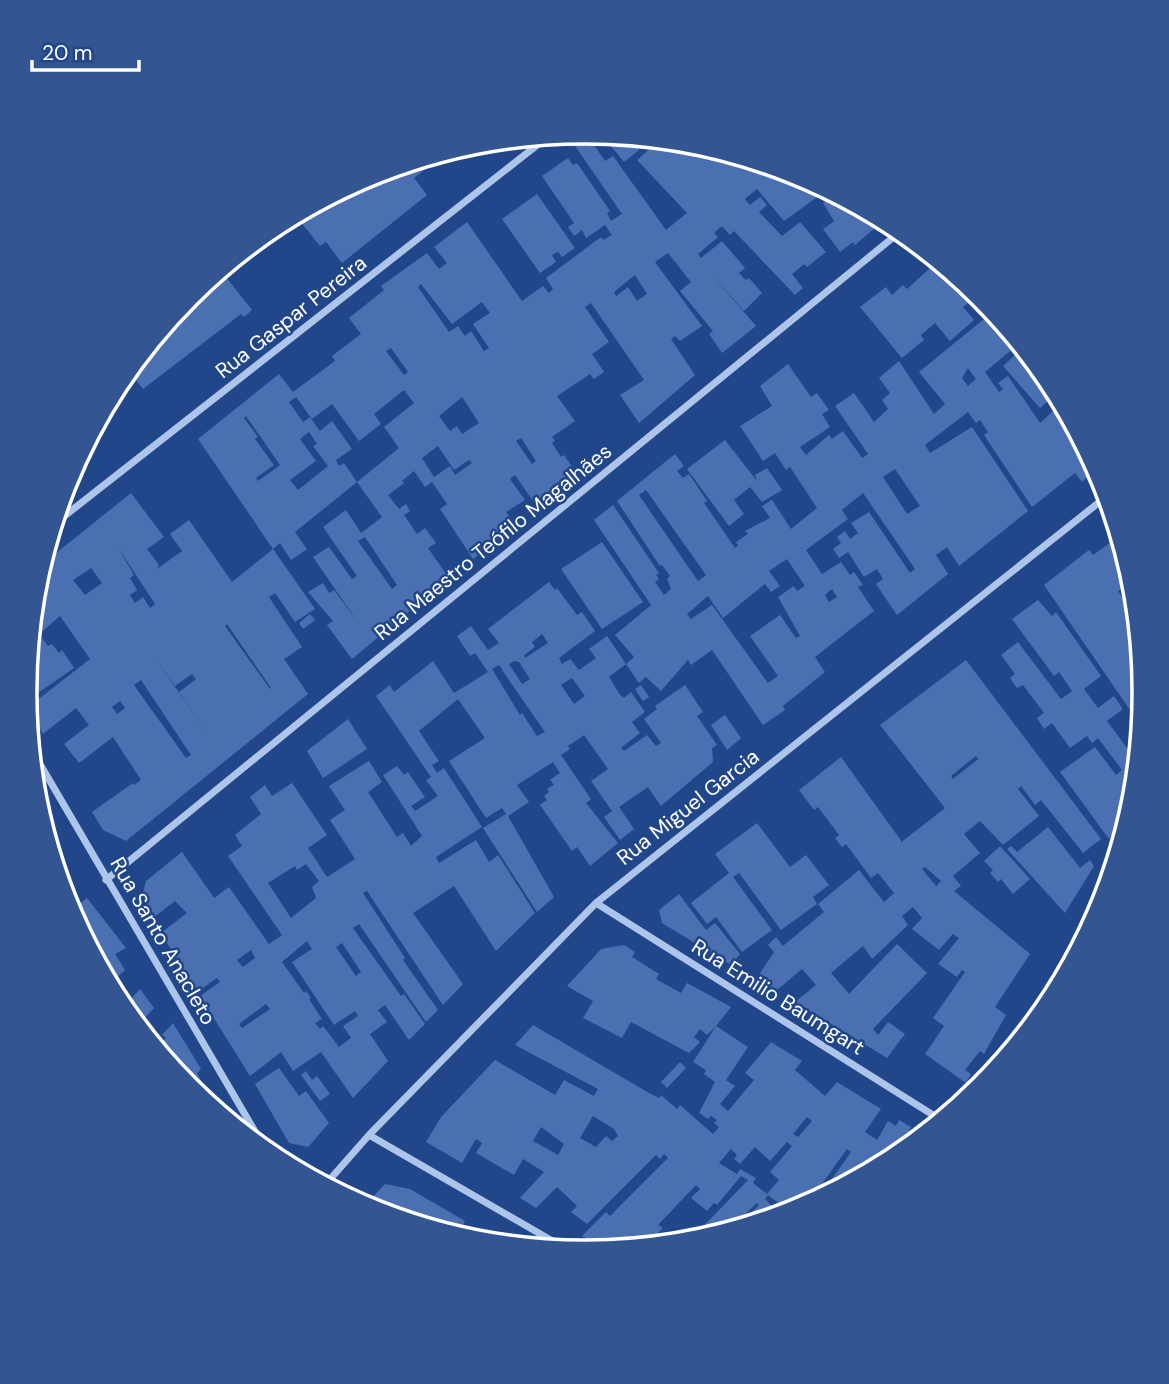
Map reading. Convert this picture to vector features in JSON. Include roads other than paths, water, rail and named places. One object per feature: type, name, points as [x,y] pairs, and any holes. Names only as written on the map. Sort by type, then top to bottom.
[{"type":"street","name":"Rua Gaspar Pereira","points":[[67,514],[535,147]]},
{"type":"street","name":"Rua Maestro Teófilo Magalhães","points":[[106,880],[892,239]]},
{"type":"street","name":"Rua Miguel Garcia","points":[[332,1177],[369,1135],[596,903],[1099,503]]},
{"type":"street","name":"Rua Santo Anacleto","points":[[42,768],[253,1128]]},
{"type":"street","name":"Rua Emilio Baumgart","points":[[596,903],[933,1115]]},
{"type":"street","points":[[369,1135],[549,1239]]}]
